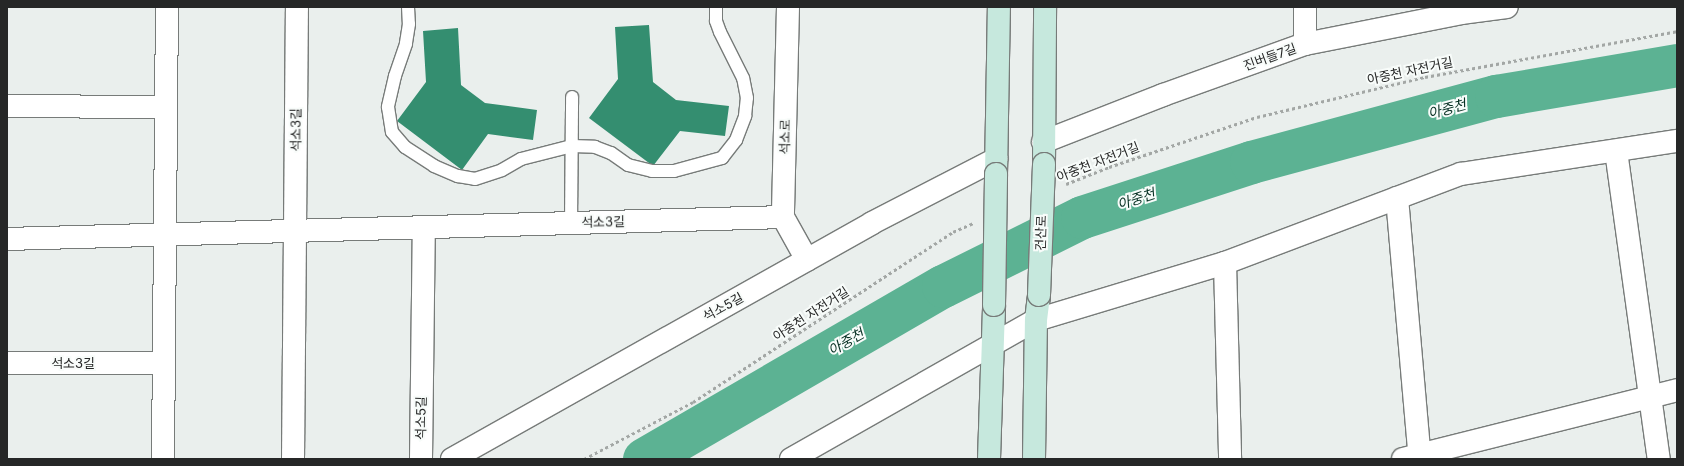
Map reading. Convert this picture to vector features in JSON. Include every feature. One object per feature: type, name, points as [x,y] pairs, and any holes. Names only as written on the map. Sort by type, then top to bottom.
[{"type":"street","name":"석소3길","points":[[293,459],[297,7]]},
{"type":"street","name":"석소로","points":[[783,217],[788,7]]},
{"type":"street","points":[[989,459],[994,305],[999,7]]},
{"type":"street","name":"건산로","points":[[1034,459],[1036,320],[1044,164],[1045,7]]},
{"type":"street","points":[[1305,7],[1305,44]]},
{"type":"street","name":"진버들7길","points":[[1043,142],[1163,95],[1305,44],[1461,13],[1507,7]]},
{"type":"street","points":[[163,459],[167,17]]},
{"type":"street","points":[[7,106],[166,107]]},
{"type":"street","points":[[791,459],[1036,320],[1225,263],[1461,174],[1677,142]]},
{"type":"street","points":[[1616,151],[1659,459]]},
{"type":"street","name":"석소5길","points":[[452,459],[872,223],[996,167]]},
{"type":"street","points":[[1397,198],[1414,458],[1677,390]]},
{"type":"street","name":"석소3길","points":[[7,239],[783,217]]},
{"type":"street","points":[[783,217],[807,260]]},
{"type":"street","name":"석소5길","points":[[421,459],[424,227]]},
{"type":"street","points":[[1225,263],[1230,459]]},
{"type":"street","name":"석소3길","points":[[7,363],[164,363]]},
{"type":"lane","points":[[408,7],[409,24],[406,44],[395,76],[388,107],[392,132],[405,147],[440,168],[458,176],[475,178],[502,170],[521,159],[572,146],[595,147],[611,153],[628,165],[652,172],[674,171],[722,158],[736,140],[745,116],[746,98],[742,78],[716,21],[716,7]]},
{"type":"lane","points":[[571,223],[572,97]]},
{"type":"path","name":"아중천 자전거길","points":[[1060,187],[1109,167],[1257,117],[1425,77],[1677,31]]},
{"type":"path","name":"아중천 자전거길","points":[[584,459],[693,402],[953,232],[974,222]]},
{"type":"building","points":[[649,25],[653,82],[676,100],[729,106],[725,136],[680,131],[653,166],[589,118],[618,79],[615,27]]},
{"type":"building","points":[[458,28],[461,85],[485,103],[537,110],[533,140],[488,134],[462,170],[397,121],[426,82],[423,31]]},
{"type":"waterway","name":"아중천","points":[[644,459],[943,286],[1082,217],[1251,162],[1496,96],[1677,65]]}]
